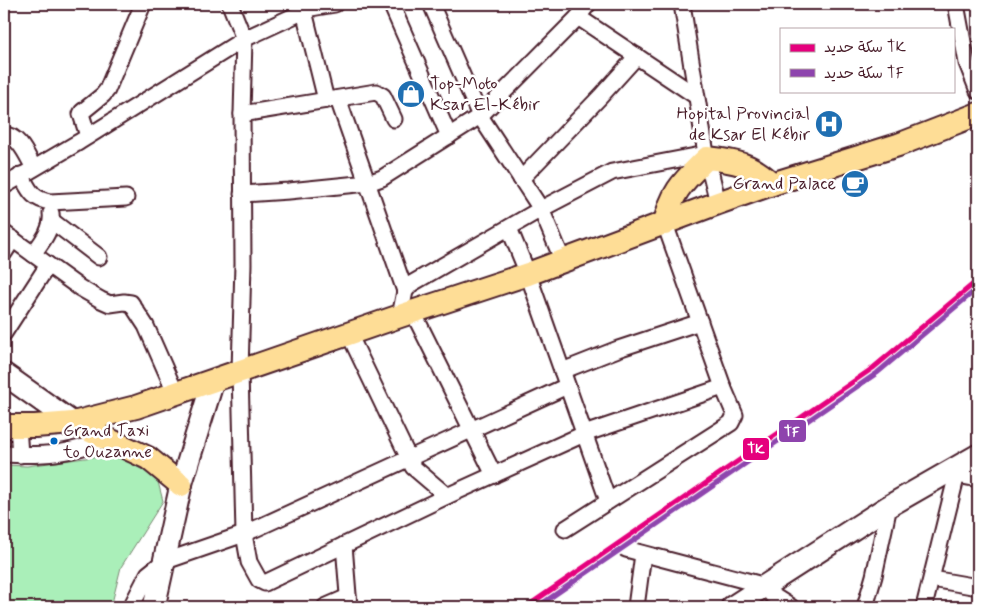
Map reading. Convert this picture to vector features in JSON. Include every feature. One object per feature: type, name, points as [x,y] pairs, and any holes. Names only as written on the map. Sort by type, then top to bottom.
[{"type":"main road","points":[[11,426],[73,424],[136,407],[528,274],[718,203],[772,184],[898,145],[978,114]]},
{"type":"main road","points":[[664,224],[668,206],[683,182],[706,156],[752,168],[761,173],[772,184]]},
{"type":"main road","points":[[73,424],[148,458],[181,485]]},
{"type":"street","points":[[88,136],[81,114],[104,95],[107,90],[143,4]]},
{"type":"street","points":[[230,4],[244,39],[242,114],[243,264],[240,371],[244,534],[249,562],[259,580],[265,583],[584,434],[723,387]]},
{"type":"street","points":[[4,186],[244,39],[304,11],[318,6],[335,4]]},
{"type":"street","points":[[391,4],[449,136]]},
{"type":"street","points":[[431,4],[480,116],[541,210],[563,261]]},
{"type":"street","points":[[242,194],[368,183],[393,172],[480,116],[578,17],[588,4]]},
{"type":"street","points":[[682,4],[706,156],[718,203]]},
{"type":"street","points":[[956,4],[967,63],[978,91]]},
{"type":"street","points":[[304,11],[332,99],[368,183],[405,290],[407,314],[494,475]]},
{"type":"street","points":[[578,17],[696,96]]},
{"type":"street","points":[[521,180],[637,56]]},
{"type":"street","points":[[242,114],[376,92],[383,96],[394,119]]},
{"type":"street","points":[[4,135],[14,138],[18,142],[28,172],[31,192],[38,199],[50,202],[126,198]]},
{"type":"street","points":[[405,290],[420,278],[612,172],[706,156]]},
{"type":"street","points":[[33,254],[46,237],[52,221],[50,202]]},
{"type":"street","points":[[52,221],[99,257]]},
{"type":"street","points":[[565,529],[731,423],[735,415],[664,224]]},
{"type":"street","points":[[509,228],[528,274],[608,501]]},
{"type":"street","points":[[4,253],[8,236],[80,288],[105,302],[116,304],[131,303],[146,326],[176,394]]},
{"type":"street","points":[[4,333],[48,265]]},
{"type":"street","points":[[131,607],[148,574],[163,562],[244,534],[471,430],[618,348],[700,322]]},
{"type":"street","points":[[349,334],[413,466],[448,496]]},
{"type":"street","points":[[4,374],[73,424]]},
{"type":"street","points":[[154,607],[181,485],[212,381]]},
{"type":"street","points":[[11,426],[20,455]]},
{"type":"street","points":[[4,454],[58,454],[81,449],[107,439]]},
{"type":"street","points":[[732,607],[769,596],[889,506],[958,470],[978,455]]},
{"type":"street","points":[[958,470],[978,479]]},
{"type":"street","points":[[924,607],[958,470]]},
{"type":"street","points":[[865,607],[874,576],[889,506]]},
{"type":"street","points":[[325,607],[348,602],[344,545]]},
{"type":"street","points":[[626,549],[769,596],[791,607]]},
{"type":"street","points":[[636,607],[643,554]]},
{"type":"street","points":[[932,579],[978,587]]},
{"type":"green space","points":[[114,454],[157,478],[163,501],[121,567],[111,607],[4,607],[4,465],[27,466]]},
{"type":"rail line","name":"TK","points":[[526,607],[873,368],[978,280]]},
{"type":"rail line","name":"TF","points":[[537,607],[877,373],[978,288]]},
{"type":"place","name":"Top-Moto Ksar El-Kébir","points":[[411,94]]},
{"type":"place","name":"Hopital Provincial de Ksar El Kébir","points":[[829,124]]},
{"type":"place","name":"Grand Palace","points":[[855,184]]},
{"type":"place","name":"Grand Taxi to Ouzanne","points":[[54,441]]}]
